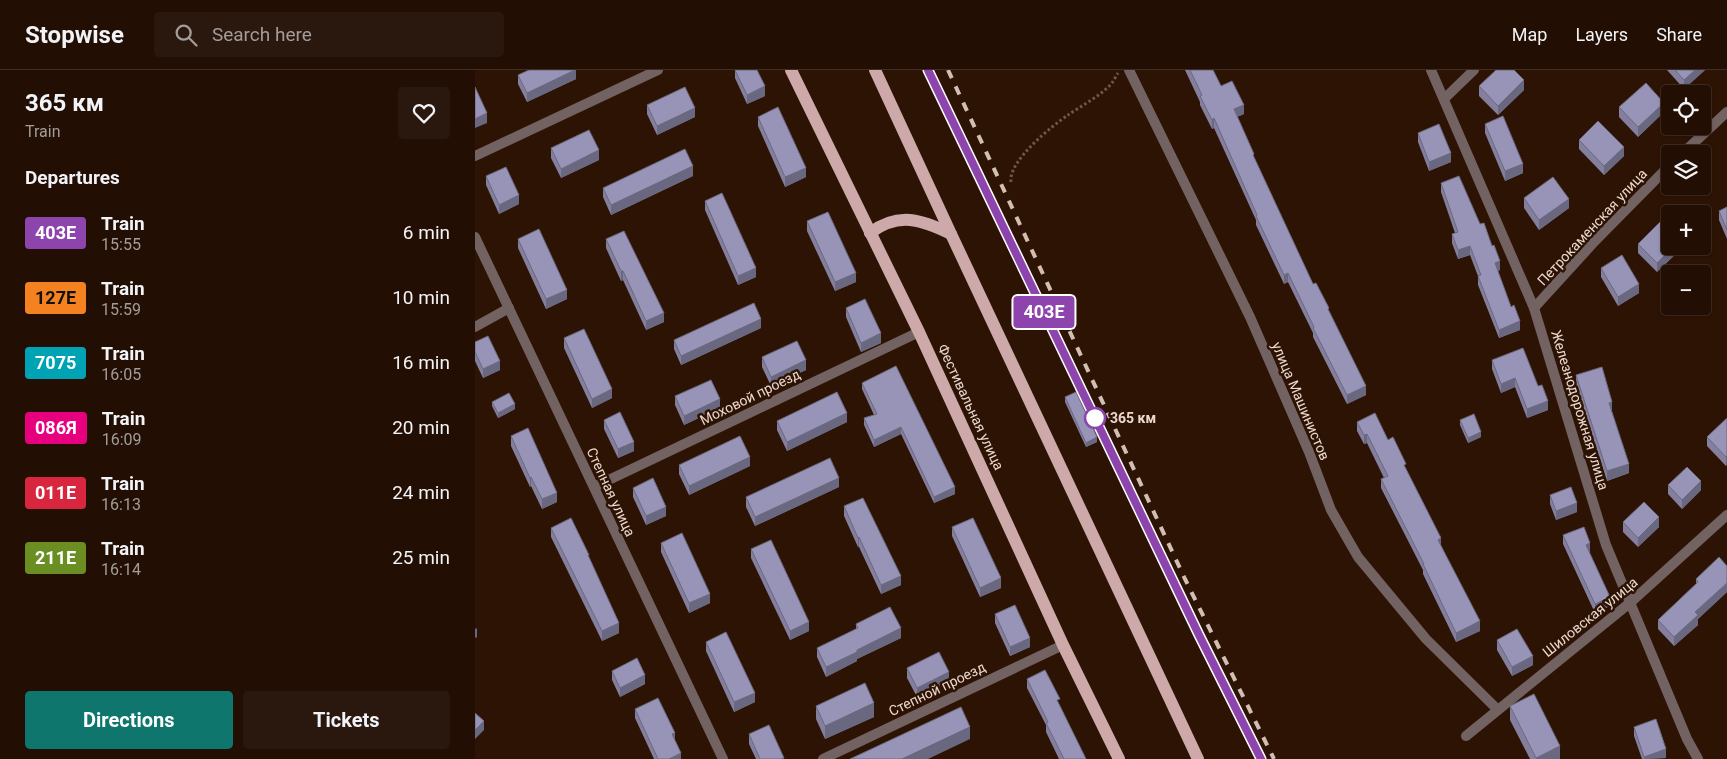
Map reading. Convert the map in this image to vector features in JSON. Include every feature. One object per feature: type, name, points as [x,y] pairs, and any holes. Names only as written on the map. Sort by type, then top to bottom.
[{"type":"main road","name":"Фестивальная улица","points":[[791,70],[919,332],[1063,645],[1119,759]]},
{"type":"main road","points":[[875,70],[1198,759]]},
{"type":"main road","points":[[869,233],[881,225],[892,221],[911,219],[931,224],[951,234]]},
{"type":"street","points":[[475,156],[658,70]]},
{"type":"street","name":"улица Машинистов","points":[[1129,70],[1250,317],[1331,510],[1358,556],[1426,639],[1497,709]]},
{"type":"street","name":"Железнодорожная улица","points":[[1431,70],[1534,308],[1606,545],[1697,759]]},
{"type":"street","points":[[1444,99],[1474,70]]},
{"type":"street","points":[[1692,145],[1727,112]]},
{"type":"street","name":"Петрокаменская улица","points":[[1534,308],[1595,241],[1661,174]]},
{"type":"street","name":"Степная улица","points":[[475,237],[723,759]]},
{"type":"street","points":[[475,326],[509,308]]},
{"type":"street","name":"Моховой проезд","points":[[594,487],[919,332]]},
{"type":"street","name":"Шиловская улица","points":[[1466,736],[1631,602],[1727,515]]},
{"type":"street","name":"Степной проезд","points":[[823,759],[1063,645]]},
{"type":"path","points":[[1011,182],[1010,177],[1014,168],[1030,148],[1056,124],[1112,83],[1119,70]]},
{"type":"building","points":[[529,70],[575,70],[527,93],[518,75]]},
{"type":"building","points":[[735,70],[757,70],[765,86],[747,95]]},
{"type":"building","points":[[1190,70],[1213,70],[1221,86],[1232,81],[1244,105],[1234,109],[1253,155],[1313,284],[1316,283],[1329,308],[1366,386],[1347,395],[1288,273],[1284,275],[1256,216],[1214,118],[1212,120]]},
{"type":"building","points":[[1496,70],[1514,70],[1524,80],[1498,106],[1479,86]]},
{"type":"building","points":[[1675,70],[1695,70],[1684,80]]},
{"type":"building","points":[[1646,83],[1661,100],[1661,106],[1638,127],[1619,107]]},
{"type":"building","points":[[475,87],[487,113],[475,119]]},
{"type":"building","points":[[685,87],[695,108],[657,126],[647,105]]},
{"type":"building","points":[[778,107],[806,168],[785,177],[758,117]]},
{"type":"building","points":[[1503,116],[1523,164],[1505,171],[1485,124]]},
{"type":"building","points":[[1598,121],[1624,147],[1604,166],[1579,140]]},
{"type":"building","points":[[1439,124],[1451,153],[1429,162],[1418,133]]},
{"type":"building","points":[[589,130],[599,150],[561,169],[551,148]]},
{"type":"building","points":[[685,149],[693,166],[611,205],[603,188]]},
{"type":"building","points":[[506,167],[519,195],[499,205],[486,176]]},
{"type":"building","points":[[1459,176],[1480,224],[1484,223],[1492,246],[1494,245],[1500,261],[1495,263],[1511,307],[1514,305],[1520,321],[1499,330],[1478,276],[1481,275],[1470,246],[1458,250],[1452,234],[1458,232],[1441,183]]},
{"type":"building","points":[[1553,177],[1569,199],[1539,220],[1524,198]]},
{"type":"building","points":[[722,193],[756,268],[738,276],[705,201]]},
{"type":"building","points":[[1727,207],[1727,230],[1719,211]]},
{"type":"building","points":[[828,212],[856,273],[835,282],[807,221]]},
{"type":"building","points":[[1661,221],[1661,255],[1665,255],[1657,263],[1638,244]]},
{"type":"building","points":[[539,229],[567,290],[546,299],[518,239]]},
{"type":"building","points":[[624,231],[664,313],[646,321],[606,239]]},
{"type":"building","points":[[1622,255],[1639,284],[1618,297],[1601,268]]},
{"type":"building","points":[[865,299],[881,333],[861,343],[846,308]]},
{"type":"building","points":[[754,303],[761,319],[681,356],[674,340]]},
{"type":"building","points":[[584,329],[612,389],[592,399],[564,338]]},
{"type":"building","points":[[488,336],[500,361],[483,369],[475,352],[475,342]]},
{"type":"building","points":[[797,341],[806,360],[771,377],[762,357]]},
{"type":"building","points":[[1523,348],[1538,386],[1542,385],[1548,401],[1527,409],[1515,378],[1501,384],[1492,360]]},
{"type":"building","points":[[896,366],[955,487],[934,497],[901,427],[874,440],[864,418],[877,414],[862,383]]},
{"type":"building","points":[[1602,367],[1612,402],[1609,403],[1629,464],[1607,471],[1576,375]]},
{"type":"building","points":[[711,380],[720,399],[684,416],[675,396]]},
{"type":"building","points":[[837,392],[847,413],[787,442],[777,421]]},
{"type":"building","points":[[1076,392],[1097,437],[1086,443],[1065,397]]},
{"type":"building","points":[[509,393],[515,404],[498,413],[492,402]]},
{"type":"building","points":[[620,412],[634,442],[618,449],[604,420]]},
{"type":"building","points":[[1375,413],[1388,440],[1393,437],[1406,464],[1404,465],[1441,538],[1438,540],[1480,621],[1456,633],[1381,479],[1388,476],[1367,434],[1364,435],[1357,422]]},
{"type":"building","points":[[1474,414],[1481,432],[1468,438],[1460,420]]},
{"type":"building","points":[[1727,418],[1727,456],[1726,457],[1707,437]]},
{"type":"building","points":[[528,428],[557,493],[542,499],[511,436]]},
{"type":"building","points":[[740,436],[750,457],[689,486],[679,465]]},
{"type":"building","points":[[830,458],[839,478],[755,517],[746,497]]},
{"type":"building","points":[[1687,467],[1701,481],[1682,500],[1668,485]]},
{"type":"building","points":[[653,478],[666,507],[646,516],[633,488]]},
{"type":"building","points":[[1571,487],[1577,503],[1556,511],[1550,495]]},
{"type":"building","points":[[863,498],[901,576],[881,585],[844,506]]},
{"type":"building","points":[[1644,502],[1659,517],[1638,538],[1623,522]]},
{"type":"building","points":[[571,518],[619,623],[602,631],[551,528]]},
{"type":"building","points":[[973,518],[1001,578],[980,588],[952,527]]},
{"type":"building","points":[[1584,527],[1590,543],[1586,545],[1610,597],[1595,604],[1563,535]]},
{"type":"building","points":[[682,533],[710,594],[689,603],[661,543]]},
{"type":"building","points":[[771,540],[809,622],[790,631],[751,549]]},
{"type":"building","points":[[1719,557],[1727,566],[1727,583],[1695,612],[1698,615],[1674,637],[1658,620],[1698,582],[1696,579]]},
{"type":"building","points":[[1015,605],[1030,638],[1010,647],[995,614]]},
{"type":"building","points":[[890,607],[901,628],[826,667],[817,648],[858,628],[856,624]]},
{"type":"building","points":[[1517,629],[1533,656],[1512,667],[1497,640]]},
{"type":"building","points":[[726,632],[755,693],[734,702],[706,642]]},
{"type":"building","points":[[939,652],[949,672],[917,688],[907,668]]},
{"type":"building","points":[[637,658],[645,675],[620,688],[612,671]]},
{"type":"building","points":[[1045,670],[1060,699],[1057,700],[1086,759],[1064,759],[1046,723],[1048,722],[1027,679]]},
{"type":"building","points":[[865,683],[874,703],[825,726],[816,706]]},
{"type":"building","points":[[1534,694],[1560,746],[1536,758],[1510,706]]},
{"type":"building","points":[[658,698],[675,733],[672,734],[681,753],[669,759],[658,759],[635,709]]},
{"type":"building","points":[[961,707],[970,727],[902,759],[850,759]]},
{"type":"building","points":[[475,713],[484,721],[475,730]]},
{"type":"building","points":[[1656,719],[1666,749],[1644,757],[1634,727]]},
{"type":"building","points":[[769,725],[784,758],[760,759],[749,734]]},
{"type":"railway","points":[[928,70],[1198,635],[1261,759]]},
{"type":"railway","points":[[948,70],[1185,579],[1274,759]]},
{"type":"train","name":"403Е","points":[[928,70],[1199,635],[1261,759]]},
{"type":"place","name":"365 км","points":[[1095,418]]}]
